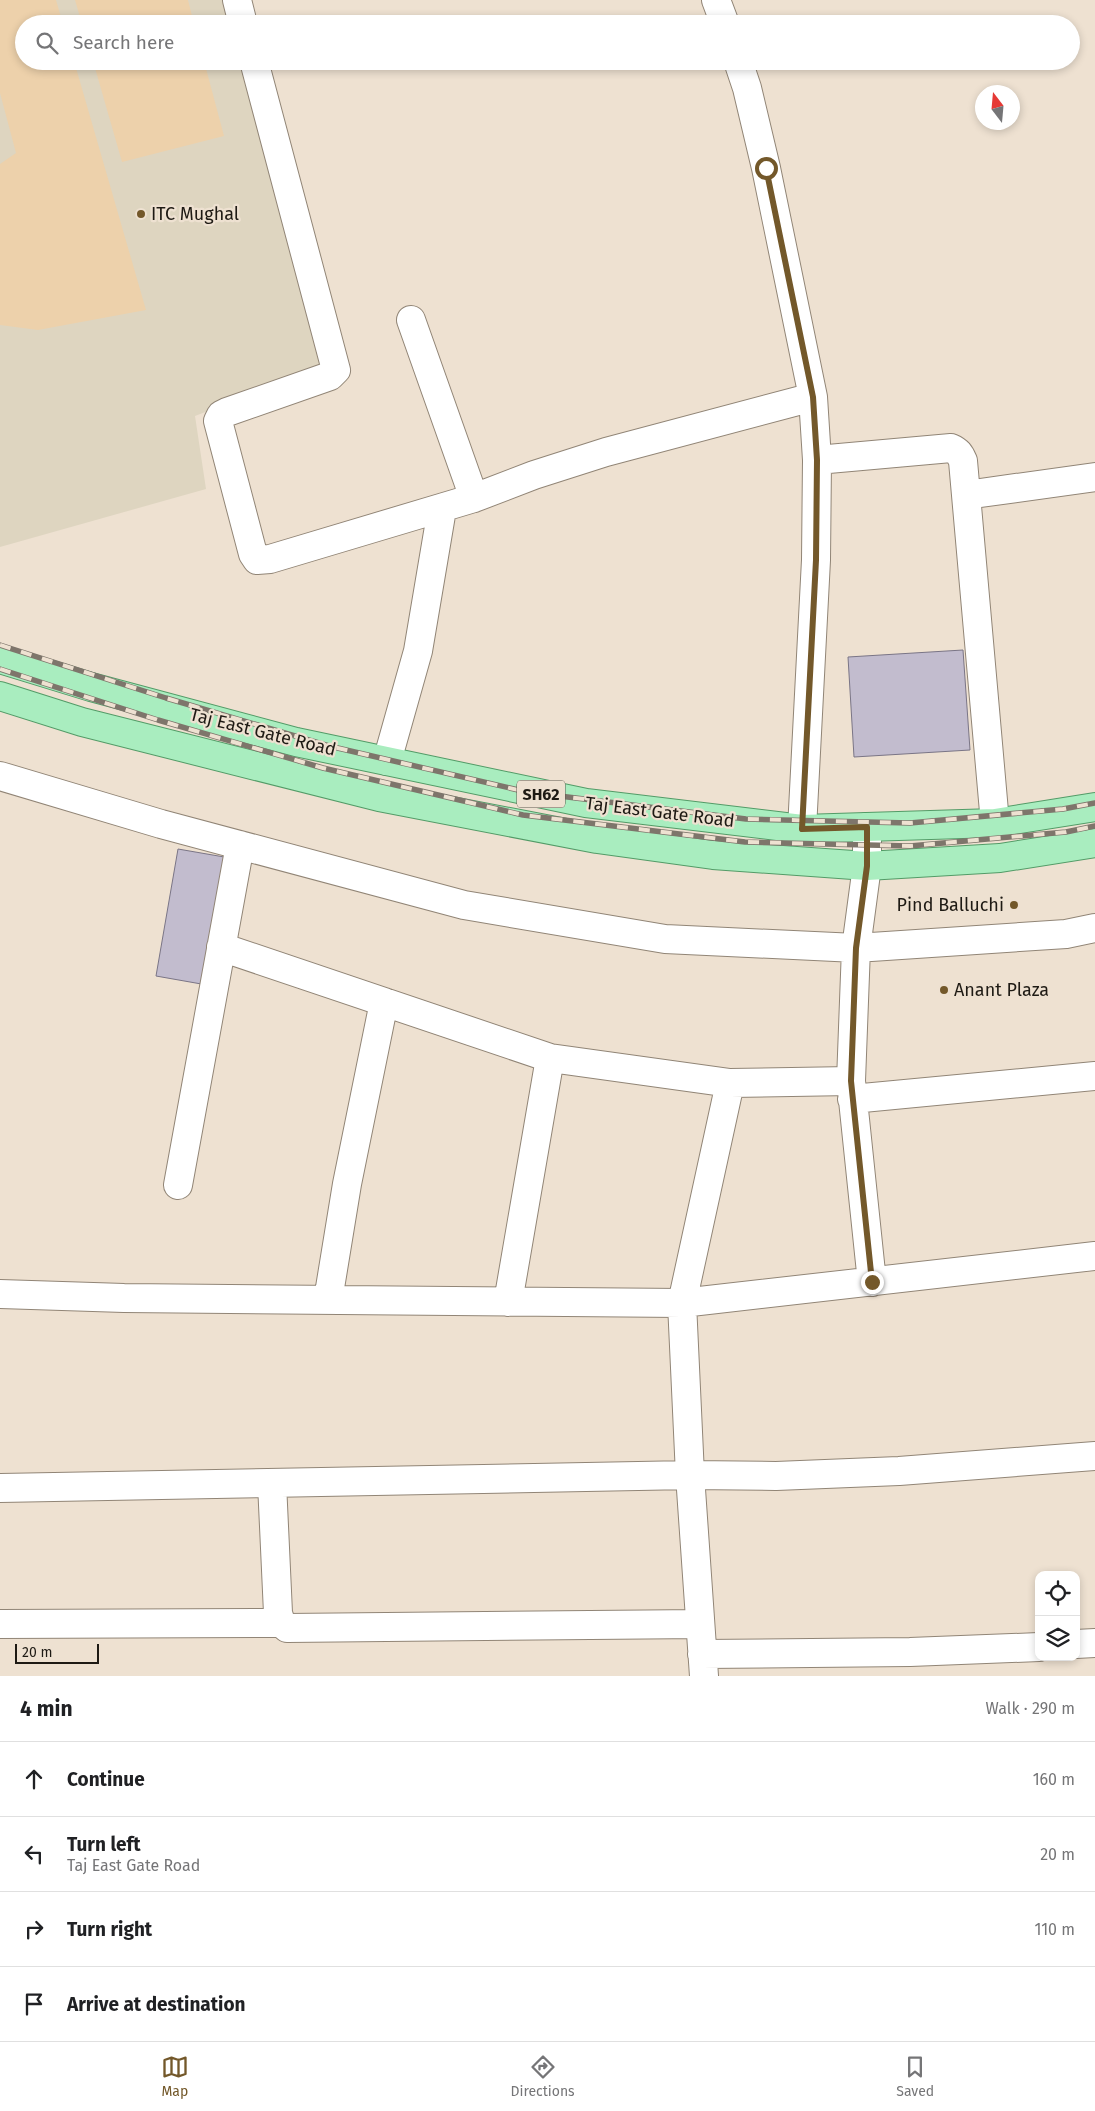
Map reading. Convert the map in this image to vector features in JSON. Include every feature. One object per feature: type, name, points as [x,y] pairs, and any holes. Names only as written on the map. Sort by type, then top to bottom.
[{"type":"main road","name":"Taj East Gate Road","points":[[0,659],[91,687],[296,742],[586,803],[802,829],[995,823],[1095,806]]},
{"type":"main road","name":"SH62","points":[[0,696],[82,722],[408,802],[607,840],[713,855],[867,866],[1000,858],[1095,843]]},
{"type":"street","points":[[237,0],[241,15]]},
{"type":"street","points":[[716,0],[722,15]]},
{"type":"street","points":[[256,70],[336,370],[330,376],[227,412],[221,415],[218,421],[253,554],[257,560],[270,560],[442,508],[534,475],[606,452],[813,397]]},
{"type":"street","points":[[741,70],[766,168],[813,397],[817,460],[816,560],[802,829]]},
{"type":"street","points":[[411,320],[474,498]]},
{"type":"street","points":[[817,460],[951,448],[957,451],[963,461],[995,823]]},
{"type":"street","points":[[966,495],[1095,476]]},
{"type":"street","points":[[387,761],[418,651],[442,508]]},
{"type":"street","points":[[0,776],[161,824],[464,905],[665,939],[856,948],[1066,934],[1095,928]]},
{"type":"street","points":[[867,827],[867,866],[856,948],[851,1090],[872,1282]]},
{"type":"street","points":[[178,1185],[240,845]]},
{"type":"street","points":[[221,947],[550,1058],[730,1083],[851,1090],[1095,1076]]},
{"type":"street","points":[[328,1300],[347,1184],[384,1002]]},
{"type":"street","points":[[508,1302],[550,1058]]},
{"type":"street","points":[[730,1083],[682,1303],[690,1475],[703,1665],[910,1652],[1035,1647]]},
{"type":"street","points":[[0,1294],[328,1300],[682,1303],[1095,1256]]},
{"type":"street","points":[[1,1484],[272,1483],[690,1475],[776,1476],[899,1471],[1095,1456]]},
{"type":"street","points":[[272,1483],[278,1613],[281,1623],[287,1628],[700,1624]]},
{"type":"street","points":[[0,1624],[281,1623]]},
{"type":"street","points":[[1080,1644],[1095,1643]]},
{"type":"shaded area","name":"ITC Mughal","points":[[0,0],[224,0],[228,15],[15,15],[15,70],[242,70],[323,366],[195,416],[206,489],[0,547]]},
{"type":"shaded area","points":[[0,0],[56,0],[60,15],[15,15],[15,70],[77,70],[146,310],[38,330],[0,325],[0,164],[16,153],[0,93]]},
{"type":"shaded area","points":[[75,0],[188,0],[192,15],[79,15]]},
{"type":"shaded area","points":[[96,70],[206,70],[224,136],[122,162]]},
{"type":"building","points":[[963,650],[970,750],[854,757],[848,657]]},
{"type":"building","points":[[178,849],[230,858],[207,985],[156,976]]},
{"type":"railway","points":[[0,645],[166,698],[329,746],[527,792],[746,819],[910,823],[1063,809],[1095,803]]},
{"type":"railway","points":[[0,669],[158,720],[323,768],[523,815],[745,842],[910,846],[1066,832],[1095,826]]},
{"type":"place","name":"ITC Mughal","points":[[141,214]]},
{"type":"place","name":"Pind Balluchi","points":[[1014,905]]},
{"type":"place","name":"Anant Plaza","points":[[944,990]]},
{"type":"route","points":[[766,168],[813,397],[817,460],[816,560],[802,829],[867,827],[867,866],[856,948],[851,1081],[872,1282]]}]
